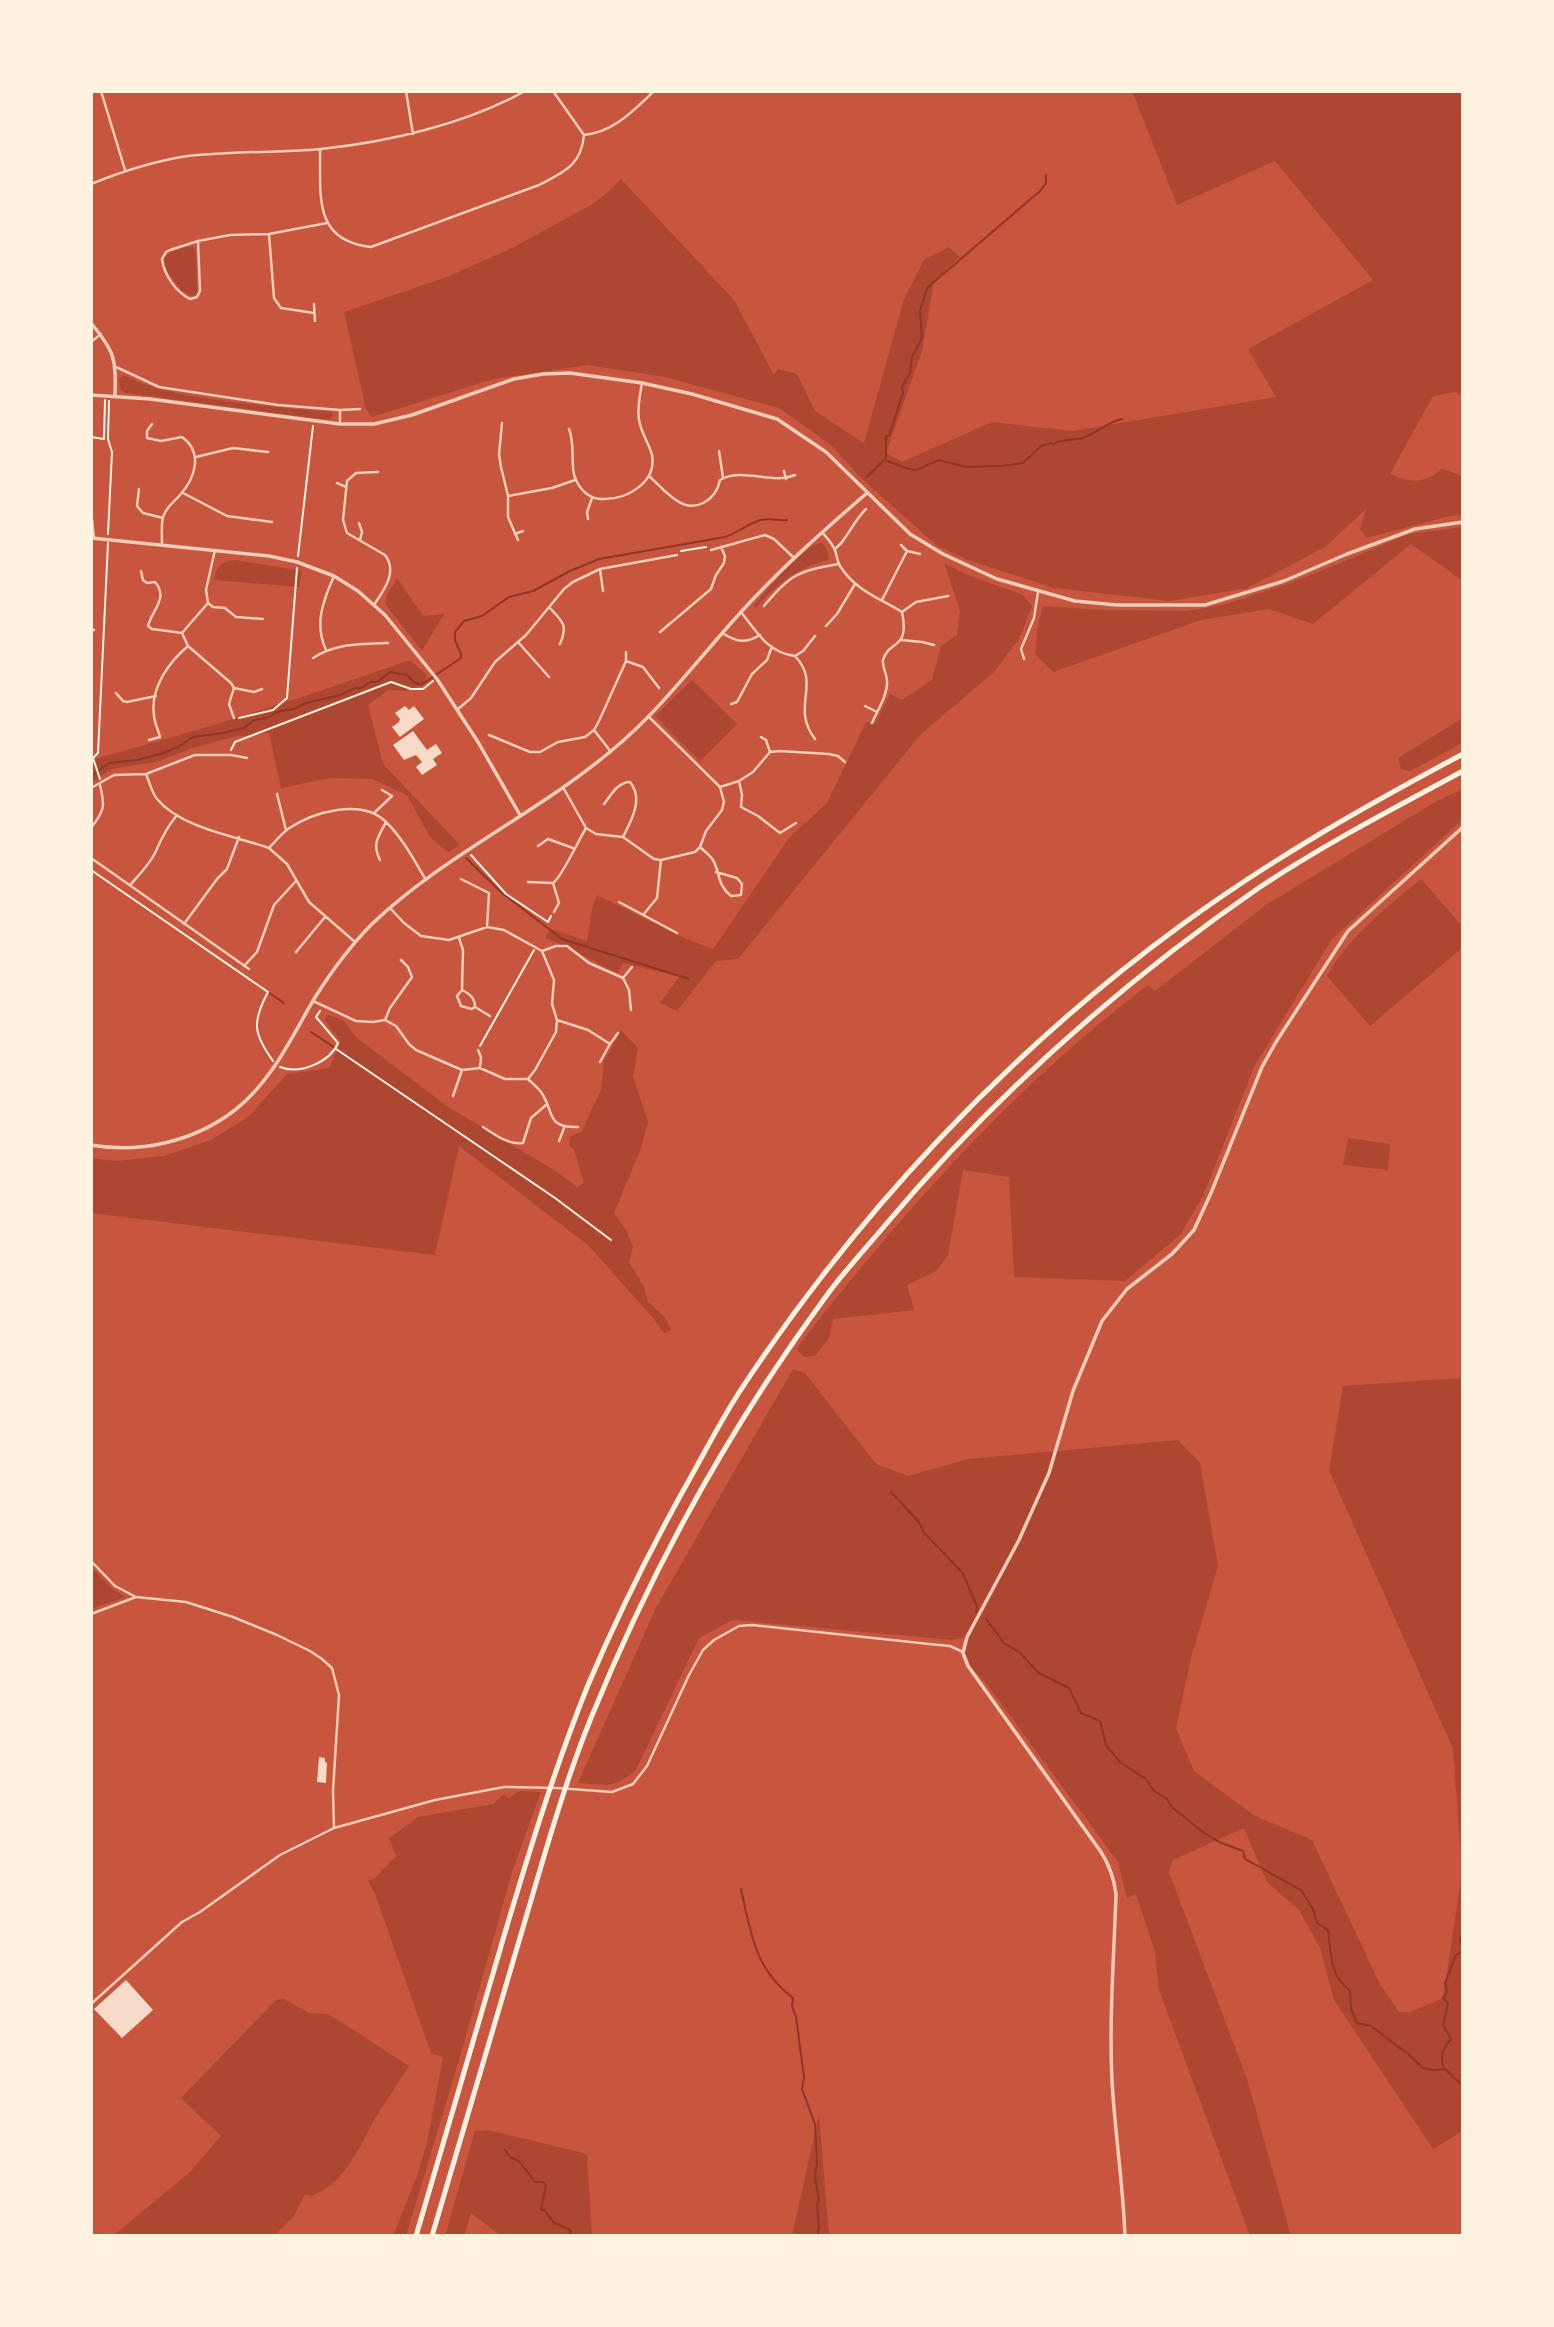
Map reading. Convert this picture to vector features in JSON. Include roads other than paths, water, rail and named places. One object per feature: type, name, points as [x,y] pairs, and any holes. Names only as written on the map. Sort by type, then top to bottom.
[{"type":"highway","points":[[416,2236],[542,1809],[566,1743],[604,1649],[642,1566],[746,1382],[824,1273],[873,1213],[982,1096],[1073,1011],[1180,926],[1304,842],[1463,754]]},
{"type":"highway","points":[[432,2236],[550,1836],[589,1723],[643,1600],[684,1520],[720,1454],[779,1363],[830,1291],[907,1199],[980,1120],[1123,989],[1262,887],[1326,845],[1463,771]]},
{"type":"street","points":[[101,91],[125,170]]},
{"type":"street","points":[[407,91],[413,134]]},
{"type":"street","points":[[91,184],[125,170],[189,156],[320,149],[413,134],[525,91]]},
{"type":"street","points":[[320,149],[321,209],[327,223],[335,234],[358,245],[371,247],[539,186],[562,174],[576,162],[583,148],[584,135],[553,91]]},
{"type":"street","points":[[584,135],[597,134],[620,122],[654,91]]},
{"type":"street","points":[[198,241],[200,291],[197,297],[190,299],[166,275],[162,259],[170,250],[198,241],[230,235],[268,234],[327,223]]},
{"type":"street","points":[[268,234],[274,298],[281,307],[314,313]]},
{"type":"street","points":[[314,304],[315,321]]},
{"type":"street","points":[[91,323],[110,348],[116,367],[115,396]]},
{"type":"street","points":[[91,342],[101,334]]},
{"type":"street","points":[[116,367],[159,387],[268,404],[360,409]]},
{"type":"street","points":[[91,395],[340,424],[374,424],[412,415],[514,380],[543,374],[570,373],[642,383],[692,394],[777,419],[826,452],[910,534],[943,554],[997,579],[1074,601],[1094,603],[1205,605],[1284,581],[1415,529],[1463,522]]},
{"type":"street","points":[[569,429],[573,439],[575,480],[592,498],[623,495],[641,486],[650,477],[653,460],[638,417],[642,383]]},
{"type":"street","points":[[340,410],[340,424]]},
{"type":"street","points":[[152,424],[146,438],[161,441],[182,437],[195,450],[196,457],[196,465],[183,492],[168,507],[163,518],[162,545]]},
{"type":"street","points":[[502,424],[499,455],[508,496],[508,517],[518,540]]},
{"type":"street","points":[[493,430],[501,431]]},
{"type":"street","points":[[196,457],[233,447],[268,452]]},
{"type":"street","points":[[650,477],[676,501],[693,506],[705,503],[713,497],[723,478],[719,451]]},
{"type":"street","points":[[784,471],[786,479]]},
{"type":"street","points":[[374,605],[391,575],[391,566],[385,555],[347,533],[343,525],[347,481],[353,475],[377,472]]},
{"type":"street","points":[[723,478],[732,475],[775,480],[795,475]]},
{"type":"street","points":[[508,496],[552,488],[575,480]]},
{"type":"street","points":[[337,483],[346,487]]},
{"type":"street","points":[[139,489],[137,506],[143,513],[163,518]]},
{"type":"street","points":[[183,492],[227,516],[272,522]]},
{"type":"street","points":[[91,1145],[137,1148],[170,1142],[207,1129],[236,1110],[261,1086],[276,1065],[313,1001],[355,942],[390,908],[426,880],[611,751],[648,716],[793,558],[867,493]]},
{"type":"street","points":[[588,519],[587,512],[592,498]]},
{"type":"street","points":[[834,549],[841,546],[850,527],[866,509]]},
{"type":"street","points":[[91,511],[92,538],[269,556],[297,562],[334,576],[358,591],[374,605],[437,678],[520,815]]},
{"type":"street","points":[[359,523],[362,532],[360,540]]},
{"type":"street","points":[[515,534],[523,531]]},
{"type":"street","points":[[822,532],[834,549],[838,564],[855,584],[868,595],[902,612],[905,625],[901,640],[887,653],[883,661],[887,684],[872,723]]},
{"type":"street","points":[[711,550],[765,535],[774,539],[793,558]]},
{"type":"street","points":[[901,545],[906,551],[919,554]]},
{"type":"street","points":[[660,632],[710,589],[724,563],[725,556],[721,547]]},
{"type":"street","points":[[215,550],[206,590],[208,603],[213,607],[225,608],[236,617],[263,619]]},
{"type":"street","points":[[882,600],[906,551]]},
{"type":"street","points":[[457,710],[471,698],[495,662],[518,642],[564,589],[600,569],[677,555]]},
{"type":"street","points":[[764,606],[792,576],[838,564]]},
{"type":"street","points":[[600,569],[603,591]]},
{"type":"street","points":[[141,570],[143,580],[147,583],[156,582],[160,588],[161,600],[150,617],[148,626],[152,629],[182,632]]},
{"type":"street","points":[[326,650],[319,630],[325,597],[334,576]]},
{"type":"street","points":[[826,626],[837,614],[855,584]]},
{"type":"street","points":[[1024,659],[1021,649],[1034,618],[1038,592]]},
{"type":"street","points":[[902,612],[916,602],[948,596]]},
{"type":"street","points":[[182,632],[208,603]]},
{"type":"street","points":[[550,608],[564,624],[565,633],[560,644]]},
{"type":"street","points":[[741,612],[771,649],[786,655],[795,656],[803,651],[814,636]]},
{"type":"street","points":[[182,632],[188,646],[234,688],[254,692],[262,689]]},
{"type":"street","points":[[722,633],[733,640],[743,642],[760,635]]},
{"type":"street","points":[[901,640],[934,645]]},
{"type":"street","points":[[518,642],[549,677]]},
{"type":"street","points":[[313,658],[326,650],[343,645],[388,643]]},
{"type":"street","points":[[149,740],[160,737],[153,714],[158,685],[171,661],[188,646]]},
{"type":"street","points":[[731,704],[737,702],[752,674],[766,660],[771,649]]},
{"type":"street","points":[[489,735],[530,752],[558,742],[585,737],[594,730],[626,661],[626,652]]},
{"type":"street","points":[[795,656],[804,666],[807,676],[804,720],[816,739]]},
{"type":"street","points":[[626,661],[643,667],[659,688]]},
{"type":"street","points":[[234,688],[229,704],[235,719]]},
{"type":"street","points":[[116,693],[127,702],[156,696]]},
{"type":"street","points":[[865,706],[877,712]]},
{"type":"street","points":[[562,787],[586,828],[596,834],[623,837],[654,859],[661,860],[695,852],[700,847],[706,831],[722,810],[724,802],[720,787],[648,716]]},
{"type":"street","points":[[594,730],[611,751]]},
{"type":"street","points":[[761,737],[766,740],[770,752]]},
{"type":"street","points":[[720,787],[753,772],[770,752],[829,754],[838,756],[845,762]]},
{"type":"street","points":[[91,788],[114,775],[146,774],[195,755],[247,758]]},
{"type":"street","points":[[146,774],[156,799],[177,815],[192,824],[269,848],[280,856],[309,902],[355,942]]},
{"type":"street","points":[[738,780],[742,795],[741,807],[745,811],[758,816],[780,833],[796,823]]},
{"type":"street","points":[[604,804],[619,785],[630,782],[634,787],[637,800],[623,837]]},
{"type":"street","points":[[91,828],[103,811],[102,784]]},
{"type":"street","points":[[374,813],[392,796],[382,790]]},
{"type":"street","points":[[277,794],[286,830]]},
{"type":"street","points":[[269,848],[286,830],[303,820],[335,811],[374,813],[386,822],[426,880]]},
{"type":"street","points":[[130,885],[146,867],[158,842],[177,815]]},
{"type":"street","points":[[380,860],[375,850],[386,822]]},
{"type":"street","points":[[528,882],[553,883],[559,878],[586,828]]},
{"type":"street","points":[[1125,2236],[1124,2190],[1115,2123],[1111,2051],[1110,2008],[1116,1894],[1114,1880],[1110,1866],[1101,1852],[968,1666],[963,1653],[967,1637],[1019,1540],[1049,1473],[1073,1391],[1102,1321],[1127,1289],[1172,1254],[1194,1230],[1262,1067],[1348,931],[1463,828]]},
{"type":"street","points":[[184,924],[227,869],[239,838]]},
{"type":"street","points":[[538,846],[548,839],[573,849]]},
{"type":"street","points":[[700,847],[713,860],[716,872],[725,892],[731,896],[741,895],[742,884],[737,878],[716,872]]},
{"type":"street","points":[[91,858],[249,969]]},
{"type":"street","points":[[643,915],[657,898],[661,860]]},
{"type":"street","points":[[461,879],[489,892],[487,927]]},
{"type":"street","points":[[244,966],[257,952],[274,905],[296,881]]},
{"type":"street","points":[[553,883],[559,903],[554,912]]},
{"type":"street","points":[[619,902],[677,933]]},
{"type":"street","points":[[390,908],[421,936],[439,940],[459,938],[487,927],[505,930],[542,951],[554,980],[552,1003],[557,1020],[556,1032],[528,1079]]},
{"type":"street","points":[[296,952],[325,917]]},
{"type":"street","points":[[459,938],[463,950],[462,990],[457,996],[461,1006],[472,1009],[475,1007],[490,1016]]},
{"type":"street","points":[[542,951],[556,946],[567,946],[589,963],[623,978],[629,990],[631,1010]]},
{"type":"street","points":[[385,1020],[390,1008],[412,977],[401,960]]},
{"type":"street","points":[[623,978],[632,967]]},
{"type":"street","points":[[462,990],[475,1001],[475,1007]]},
{"type":"street","points":[[313,1001],[356,1021],[385,1020],[396,1026],[416,1050],[462,1070],[480,1068],[505,1079],[528,1079],[541,1092],[556,1123],[564,1127],[578,1127]]},
{"type":"street","points":[[557,1020],[588,1030],[610,1044]]},
{"type":"street","points":[[600,1062],[618,1033]]},
{"type":"street","points":[[478,1050],[481,1057],[480,1068]]},
{"type":"street","points":[[453,1096],[462,1070]]},
{"type":"street","points":[[483,1127],[506,1141],[523,1143],[531,1118],[546,1105]]},
{"type":"street","points":[[559,1141],[564,1127]]},
{"type":"street","points":[[91,1561],[115,1586],[136,1597],[186,1602],[233,1617],[310,1651],[332,1668],[339,1695],[334,1828]]},
{"type":"street","points":[[91,1614],[136,1597]]},
{"type":"street","points":[[91,2004],[182,1922],[280,1855],[334,1828],[435,1800],[504,1787],[612,1792],[633,1784],[648,1766],[703,1650],[714,1640],[739,1626],[752,1625],[950,1646],[963,1653]]},
{"type":"waterway","points":[[886,459],[886,436],[889,436],[903,393],[902,387],[910,373],[912,357],[922,338],[920,311],[927,288],[1040,191],[1046,183],[1046,175]]},
{"type":"waterway","points":[[867,477],[884,460],[916,470],[939,460],[966,467],[1023,463],[1041,446],[1082,438],[1122,419]]},
{"type":"waterway","points":[[91,776],[109,763],[137,760],[178,747],[193,737],[244,728],[254,720],[267,718],[277,712],[362,688],[370,682],[377,682],[390,672],[407,675],[421,685],[461,658],[455,632],[464,621],[482,616],[509,597],[533,591],[599,559],[725,537],[762,520],[787,520]]},
{"type":"waterway","points":[[466,858],[501,892],[562,939],[689,979]]},
{"type":"waterway","points":[[268,992],[284,1003]]},
{"type":"waterway","points":[[311,1032],[335,1048]]},
{"type":"waterway","points":[[891,1492],[918,1521],[925,1534],[962,1572],[977,1606],[976,1612]]},
{"type":"waterway","points":[[986,1619],[1004,1643],[1019,1652],[1039,1673],[1069,1688],[1081,1713],[1100,1721],[1106,1745],[1120,1762],[1146,1779],[1154,1791],[1166,1798],[1173,1808],[1204,1833],[1243,1851],[1245,1859],[1301,1890],[1313,1909],[1317,1923],[1328,1930],[1335,1971],[1350,1991],[1351,2009],[1357,2023],[1371,2026],[1423,2068],[1445,2069],[1463,2086]]},
{"type":"waterway","points":[[741,1889],[756,1949],[762,1962],[780,1987],[793,1998],[804,2077],[802,2089],[815,2124],[815,2177],[819,2200],[817,2236]]},
{"type":"waterway","points":[[1463,1918],[1463,1928]]},
{"type":"waterway","points":[[1463,1932],[1460,1940],[1463,1949]]},
{"type":"waterway","points":[[1444,2068],[1443,2052],[1451,2039],[1443,2025],[1448,2003],[1443,1998],[1447,1992],[1445,1983],[1456,1955],[1463,1951]]},
{"type":"waterway","points":[[505,2150],[510,2157],[519,2161],[535,2182],[543,2182],[546,2185],[541,2209],[553,2222],[570,2230],[570,2236]]}]
